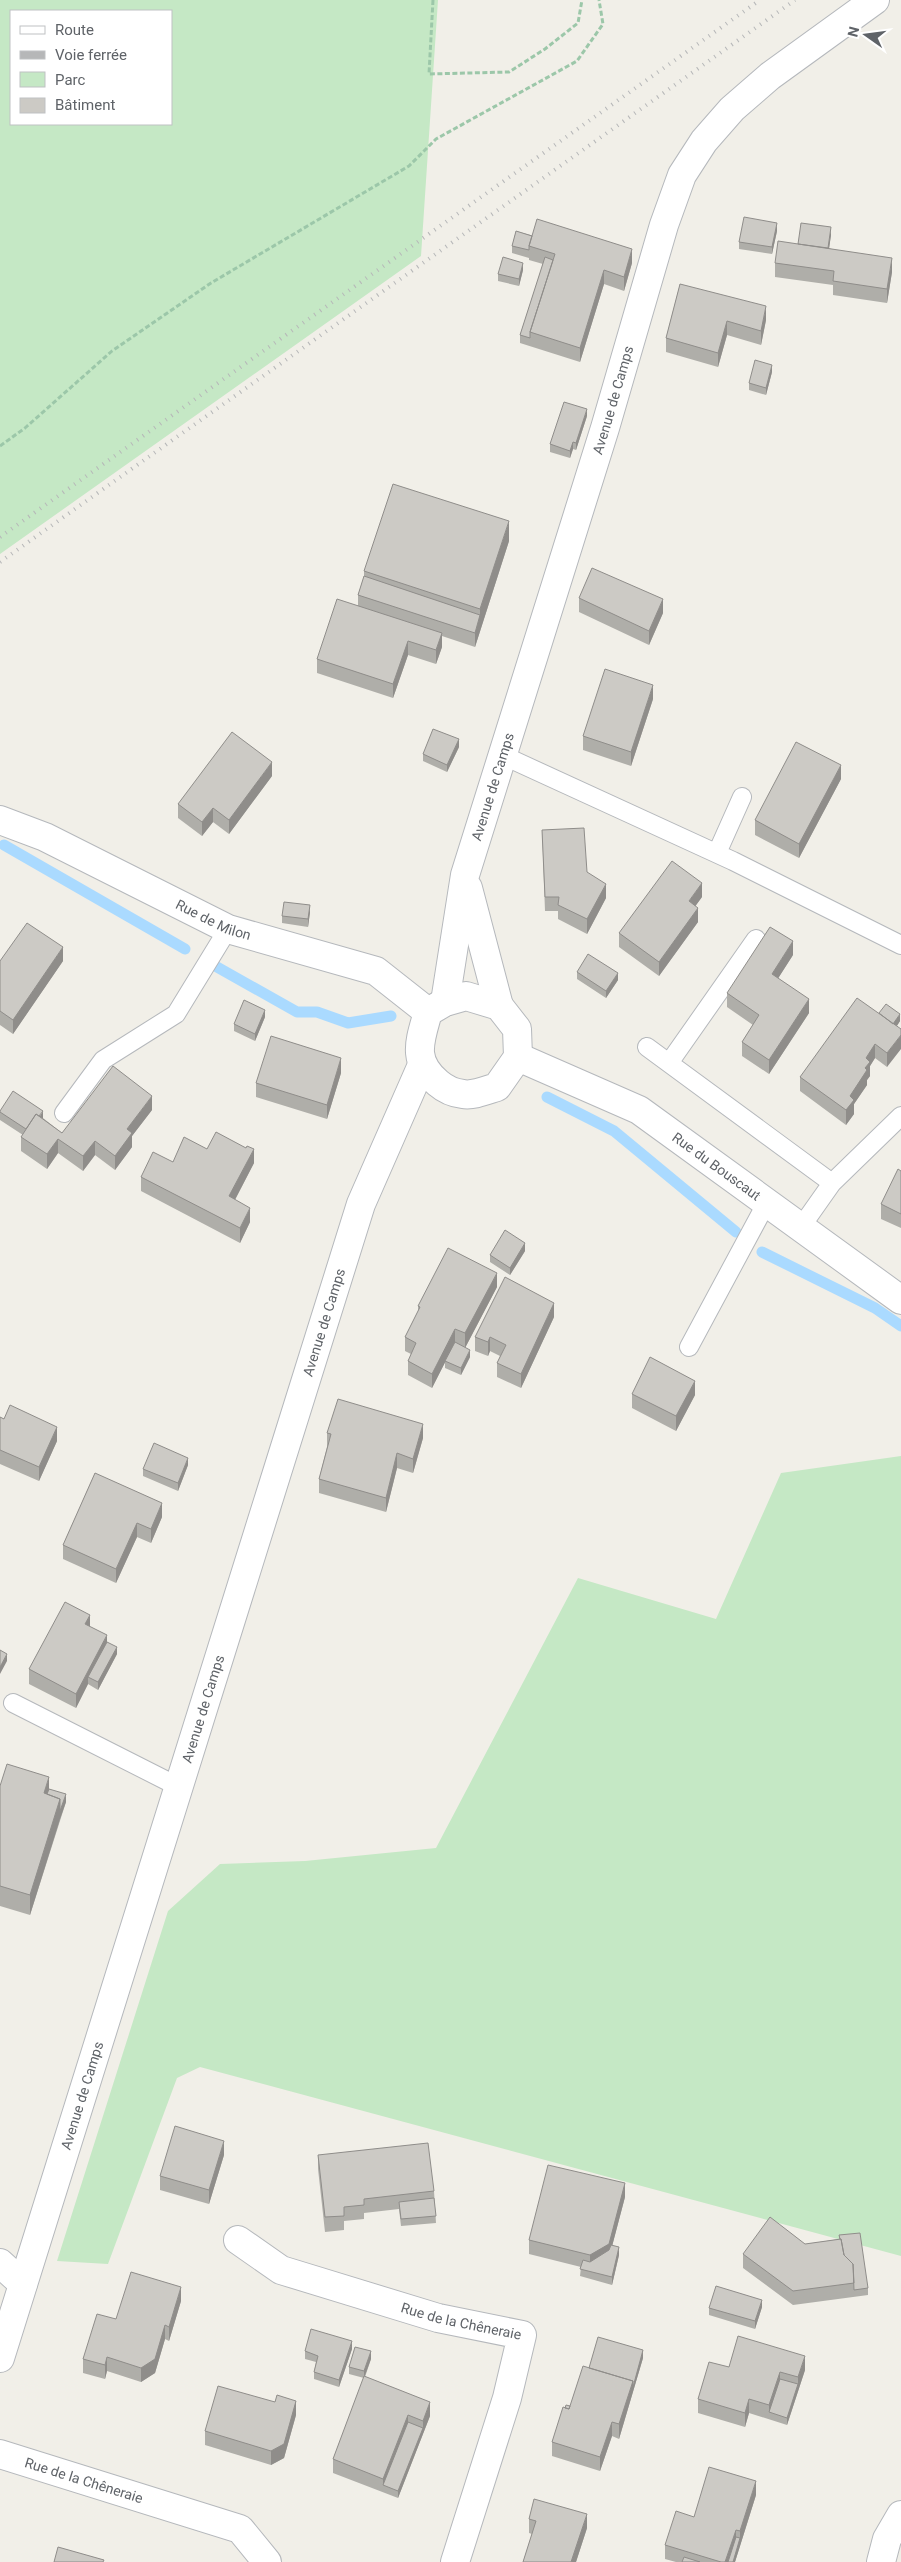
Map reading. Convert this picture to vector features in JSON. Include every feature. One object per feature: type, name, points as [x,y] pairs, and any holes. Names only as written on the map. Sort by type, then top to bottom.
[{"type":"street","name":"Avenue de Camps","points":[[437,1007],[465,875],[605,428],[664,225],[682,175],[704,140],[732,108],[770,76],[875,0]]},
{"type":"street","name":"Rue de Milon","points":[[0,820],[45,836],[228,929],[376,971],[437,1007]]},
{"type":"street","points":[[465,875],[499,1006],[516,1029],[518,1057],[497,1087],[464,1095],[445,1089],[422,1066],[420,1042],[437,1007],[466,996],[499,1006]]},
{"type":"street","name":"Rue du Bouscaut","points":[[518,1057],[639,1110],[901,1300]]},
{"type":"street","name":"Avenue de Camps","points":[[0,2358],[361,1204],[422,1066]]},
{"type":"street","name":"Rue de la Chêneraie","points":[[238,2240],[281,2270],[438,2318],[522,2335],[507,2398],[455,2562]]},
{"type":"street","points":[[0,2263],[23,2284]]},
{"type":"street","name":"Rue de la Chêneraie","points":[[0,2454],[240,2529],[268,2562]]},
{"type":"street","points":[[881,2562],[887,2539],[901,2515]]},
{"type":"lane","points":[[502,756],[717,853],[901,945]]},
{"type":"lane","points":[[717,853],[742,797]]},
{"type":"lane","points":[[64,1113],[103,1060],[176,1014],[228,929]]},
{"type":"lane","points":[[669,1063],[756,939]]},
{"type":"lane","points":[[647,1047],[832,1183]]},
{"type":"lane","points":[[802,1227],[832,1183],[901,1116]]},
{"type":"lane","points":[[689,1347],[767,1202]]},
{"type":"lane","points":[[13,1703],[179,1786]]},
{"type":"path","points":[[433,0],[429,74],[509,72],[545,49],[578,23],[582,0]]},
{"type":"path","points":[[0,446],[25,428],[112,350],[211,283],[409,166],[436,139],[577,61],[603,24],[599,0]]},
{"type":"green space","points":[[0,0],[438,0],[421,256],[0,554]]},
{"type":"green space","points":[[901,1456],[901,2256],[200,2067],[177,2078],[108,2264],[57,2261],[168,1911],[220,1864],[305,1861],[436,1848],[578,1578],[716,1619],[781,1473]]},
{"type":"building","points":[[744,217],[777,223],[772,247],[739,242]]},
{"type":"building","points":[[537,219],[632,249],[624,277],[604,270],[580,348],[530,332],[555,254],[529,246]]},
{"type":"building","points":[[801,223],[831,227],[828,248],[798,244]]},
{"type":"building","points":[[516,231],[532,236],[529,250],[512,246]]},
{"type":"building","points":[[778,241],[892,258],[887,289],[833,281],[834,271],[775,263]]},
{"type":"building","points":[[503,257],[523,263],[519,279],[498,274]]},
{"type":"building","points":[[545,257],[553,260],[530,332],[530,338],[520,335]]},
{"type":"building","points":[[680,284],[766,306],[761,331],[727,321],[718,353],[666,338]]},
{"type":"building","points":[[755,360],[772,365],[766,388],[749,383]]},
{"type":"building","points":[[564,402],[587,409],[576,443],[573,442],[570,451],[550,444]]},
{"type":"building","points":[[393,484],[509,521],[480,609],[364,571]]},
{"type":"building","points":[[592,568],[663,599],[649,631],[579,598]]},
{"type":"building","points":[[364,576],[480,615],[475,633],[358,595]]},
{"type":"building","points":[[337,599],[442,633],[436,650],[408,641],[393,684],[317,659]]},
{"type":"building","points":[[605,669],[653,685],[631,752],[583,736]]},
{"type":"building","points":[[433,729],[459,739],[447,765],[423,754]]},
{"type":"building","points":[[232,732],[272,762],[229,820],[213,808],[202,822],[178,804]]},
{"type":"building","points":[[796,742],[841,765],[799,844],[755,820]]},
{"type":"building","points":[[584,828],[587,872],[606,884],[587,919],[558,905],[559,897],[545,897],[542,830]]},
{"type":"building","points":[[672,861],[702,883],[689,901],[698,908],[659,962],[619,933]]},
{"type":"building","points":[[284,902],[310,905],[308,919],[282,916]]},
{"type":"building","points":[[27,923],[63,947],[13,1020],[0,1011],[0,961]]},
{"type":"building","points":[[770,927],[793,941],[772,974],[809,999],[769,1060],[742,1042],[759,1015],[727,993]]},
{"type":"building","points":[[588,954],[618,973],[606,991],[577,972]]},
{"type":"building","points":[[857,998],[901,1029],[901,1035],[887,1053],[875,1044],[866,1058],[870,1062],[865,1068],[867,1070],[850,1096],[854,1100],[846,1110],[800,1077]]},
{"type":"building","points":[[244,1000],[265,1010],[255,1034],[234,1024]]},
{"type":"building","points":[[886,1004],[900,1014],[893,1024],[879,1013]]},
{"type":"building","points":[[271,1036],[341,1058],[327,1105],[256,1083]]},
{"type":"building","points":[[113,1066],[152,1096],[127,1129],[132,1133],[115,1156],[95,1141],[83,1156],[58,1139],[47,1154],[21,1137],[36,1114],[62,1133]]},
{"type":"building","points":[[13,1091],[43,1111],[39,1116],[36,1114],[26,1129],[0,1112]]},
{"type":"building","points":[[216,1132],[246,1148],[247,1146],[254,1149],[229,1196],[250,1208],[240,1228],[141,1177],[153,1152],[173,1162],[184,1137],[207,1149]]},
{"type":"building","points":[[898,1169],[901,1171],[901,1214],[881,1204]]},
{"type":"building","points":[[505,1230],[525,1243],[510,1268],[490,1255]]},
{"type":"building","points":[[448,1248],[497,1273],[465,1333],[455,1329],[432,1374],[408,1361],[416,1343],[405,1337],[420,1307],[418,1306]]},
{"type":"building","points":[[505,1277],[554,1303],[521,1374],[497,1363],[506,1345],[490,1337],[488,1342],[475,1337]]},
{"type":"building","points":[[455,1342],[470,1350],[461,1368],[445,1361]]},
{"type":"building","points":[[650,1357],[695,1381],[676,1416],[632,1394]]},
{"type":"building","points":[[338,1399],[423,1424],[413,1459],[397,1453],[386,1498],[319,1479],[331,1434],[327,1433]]},
{"type":"building","points":[[10,1405],[57,1427],[39,1467],[0,1450],[0,1417],[4,1419]]},
{"type":"building","points":[[154,1443],[188,1458],[178,1483],[143,1469]]},
{"type":"building","points":[[95,1473],[162,1503],[151,1529],[137,1523],[116,1569],[63,1545]]},
{"type":"building","points":[[65,1602],[90,1615],[85,1624],[107,1635],[76,1694],[29,1669]]},
{"type":"building","points":[[107,1642],[117,1647],[98,1682],[88,1677]]},
{"type":"building","points":[[0,1650],[7,1654],[0,1667]]},
{"type":"building","points":[[7,1764],[49,1777],[44,1793],[60,1799],[30,1895],[0,1886],[0,1786]]},
{"type":"building","points":[[49,1789],[66,1794],[60,1811],[60,1799],[47,1794]]},
{"type":"building","points":[[175,2126],[224,2141],[209,2190],[160,2176]]},
{"type":"building","points":[[428,2143],[434,2191],[364,2199],[364,2205],[344,2207],[344,2216],[325,2217],[318,2155]]},
{"type":"building","points":[[548,2165],[625,2183],[609,2244],[590,2255],[529,2240]]},
{"type":"building","points":[[434,2198],[436,2216],[401,2219],[399,2202]]},
{"type":"building","points":[[770,2217],[805,2244],[841,2239],[844,2255],[853,2264],[854,2283],[793,2291],[743,2254]]},
{"type":"building","points":[[860,2233],[868,2288],[854,2290],[853,2264],[844,2255],[839,2235]]},
{"type":"building","points":[[611,2245],[619,2247],[612,2277],[580,2269],[583,2260],[590,2262],[609,2250]]},
{"type":"building","points":[[131,2272],[181,2287],[169,2327],[165,2325],[155,2359],[141,2368],[107,2357],[105,2365],[83,2359],[97,2314],[116,2319]]},
{"type":"building","points":[[716,2286],[762,2300],[755,2321],[709,2308]]},
{"type":"building","points":[[311,2329],[352,2341],[339,2380],[314,2372],[318,2356],[305,2351]]},
{"type":"building","points":[[738,2336],[805,2356],[798,2377],[780,2372],[769,2405],[749,2399],[745,2413],[698,2399],[709,2362],[729,2367]]},
{"type":"building","points":[[598,2337],[643,2350],[633,2387],[633,2381],[589,2368]]},
{"type":"building","points":[[355,2347],[371,2351],[364,2371],[349,2367]]},
{"type":"building","points":[[583,2366],[633,2381],[619,2424],[612,2422],[600,2457],[552,2442],[563,2407],[569,2409]]},
{"type":"building","points":[[364,2376],[430,2402],[423,2421],[408,2415],[383,2479],[333,2459]]},
{"type":"building","points":[[780,2379],[798,2384],[787,2418],[769,2412]]},
{"type":"building","points":[[218,2386],[275,2402],[277,2395],[296,2401],[284,2444],[271,2451],[205,2431]]},
{"type":"building","points":[[408,2422],[423,2428],[398,2491],[383,2485]]},
{"type":"building","points":[[709,2467],[756,2481],[740,2531],[736,2530],[725,2562],[665,2545],[676,2511],[694,2517]]},
{"type":"building","points":[[534,2499],[587,2514],[571,2562],[523,2562],[536,2521],[529,2519]]},
{"type":"building","points":[[736,2537],[740,2538],[733,2562],[728,2562]]},
{"type":"building","points":[[58,2547],[104,2560],[103,2562],[54,2562]]},
{"type":"building","points":[[684,2557],[700,2562],[682,2562]]},
{"type":"waterway","points":[[4,845],[185,949]]},
{"type":"waterway","points":[[217,967],[297,1012],[317,1012],[348,1023],[391,1016]]},
{"type":"waterway","points":[[547,1097],[614,1131],[736,1232]]},
{"type":"waterway","points":[[762,1252],[875,1308],[901,1326]]},
{"type":"railway","points":[[0,537],[760,0]]},
{"type":"railway","points":[[0,562],[795,0]]}]
